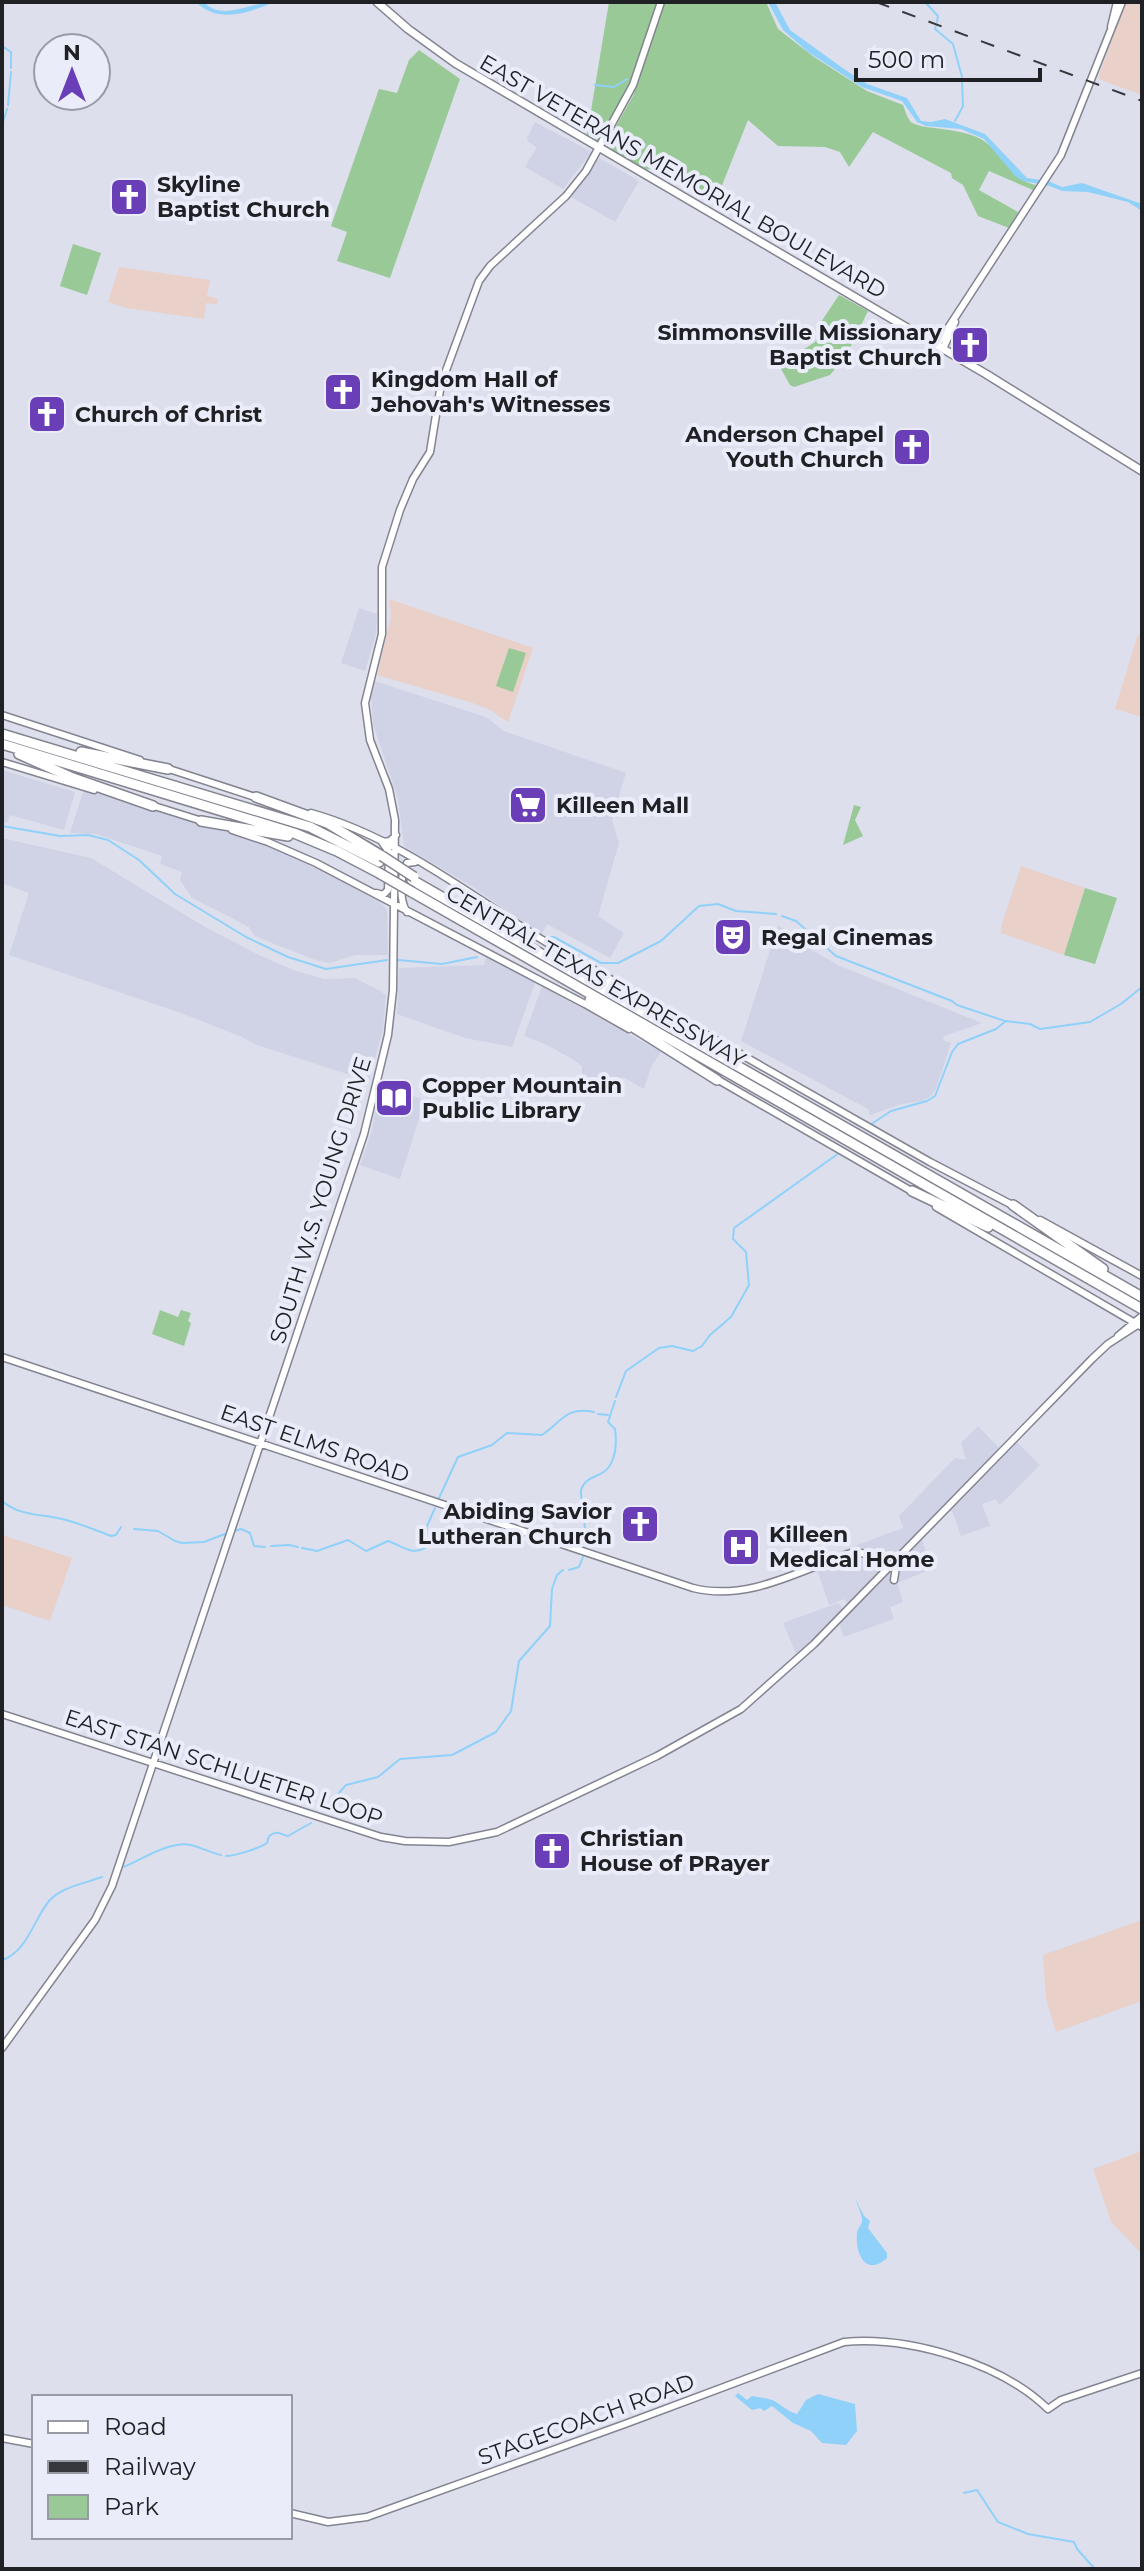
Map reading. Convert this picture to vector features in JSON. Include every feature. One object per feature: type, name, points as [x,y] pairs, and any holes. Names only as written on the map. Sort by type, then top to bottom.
[{"type":"highway","name":"CENTRAL TEXAS EXPRESSWAY","points":[[2,734],[310,827],[381,859],[862,1143],[1140,1316]]},
{"type":"highway","points":[[2,745],[73,778],[153,806]]},
{"type":"highway","name":"CENTRAL TEXAS EXPRESSWAY","points":[[2,745],[294,833],[337,851],[847,1134]]},
{"type":"highway","points":[[41,745],[168,769]]},
{"type":"highway","points":[[256,797],[327,823],[381,859]]},
{"type":"highway","points":[[201,821],[287,836],[337,851]]},
{"type":"highway","points":[[528,946],[672,1015]]},
{"type":"highway","points":[[538,964],[717,1080]]},
{"type":"highway","name":"CENTRAL TEXAS EXPRESSWAY","points":[[862,1143],[1131,1291],[1140,1316]]},
{"type":"highway","points":[[912,1191],[1022,1240]]},
{"type":"highway","points":[[1013,1205],[1131,1291]]},
{"type":"main road","name":"EAST VETERANS MEMORIAL BOULEVARD","points":[[377,2],[444,56],[925,338],[1142,471]]},
{"type":"main road","name":"SOUTH W.S. YOUNG DRIVE","points":[[2,2048],[105,1903],[364,1134],[390,1027],[397,849],[389,789],[370,740],[365,703],[382,634],[382,567],[400,510],[413,479],[430,452],[441,384],[479,281],[490,266],[569,193],[600,148],[633,85],[661,2]]},
{"type":"main road","points":[[925,338],[944,332],[1049,175],[1068,141],[1120,2]]},
{"type":"main road","points":[[940,347],[959,312]]},
{"type":"main road","points":[[940,347],[944,332]]},
{"type":"main road","points":[[2,715],[340,821],[397,849],[465,887],[570,957],[860,1123],[1142,1276]]},
{"type":"main road","points":[[2,762],[288,850],[585,1004],[912,1191],[1122,1316],[1140,1316]]},
{"type":"main road","points":[[382,842],[390,841],[396,835]]},
{"type":"main road","points":[[365,890],[383,895],[388,890],[389,852],[382,842]]},
{"type":"main road","points":[[408,913],[402,905],[403,870],[410,862],[419,862]]},
{"type":"main road","points":[[378,897],[387,907],[394,925]]},
{"type":"main road","points":[[394,925],[401,914],[408,913]]},
{"type":"main road","points":[[1122,1316],[1140,1316]]},
{"type":"main road","points":[[1122,1316],[1125,1331]]},
{"type":"main road","name":"EAST STAN SCHLUETER LOOP","points":[[2,1714],[381,1837],[435,1842],[481,1836],[530,1817],[657,1756],[725,1720],[755,1698],[790,1668],[1085,1366],[1140,1316]]},
{"type":"main road","name":"EAST ELMS ROAD","points":[[2,1357],[671,1582],[710,1592],[742,1591],[854,1552],[864,1552],[883,1561],[898,1559]]},
{"type":"main road","points":[[872,1558],[877,1569],[876,1581],[894,1581],[898,1559]]},
{"type":"main road","points":[[872,1558],[886,1570]]},
{"type":"main road","name":"STAGECOACH ROAD","points":[[292,2513],[328,2522],[367,2517],[844,2342],[867,2340],[892,2343],[982,2365],[1022,2386],[1038,2399],[1049,2402],[1142,2373]]},
{"type":"main road","points":[[777,2366],[782,2356]]},
{"type":"main road","points":[[2,2438],[32,2444]]},
{"type":"shaded area","points":[[1125,2],[1142,2],[1142,95],[1098,79]]},
{"type":"shaded area","points":[[535,122],[590,151],[563,189],[525,167],[537,147],[527,138]]},
{"type":"shaded area","points":[[599,158],[639,181],[615,222],[571,197]]},
{"type":"shaded area","points":[[119,267],[210,280],[207,296],[218,299],[217,304],[206,303],[204,319],[126,308],[108,302]]},
{"type":"shaded area","points":[[389,599],[533,648],[508,722],[473,703],[377,675],[391,616]]},
{"type":"shaded area","points":[[359,608],[377,614],[376,634],[365,671],[341,663]]},
{"type":"shaded area","points":[[1138,634],[1142,636],[1142,717],[1115,709]]},
{"type":"shaded area","points":[[374,681],[486,717],[504,731],[626,773],[612,820],[619,843],[598,916],[624,933],[610,958],[547,924],[541,935],[473,887],[404,846],[398,799],[373,724],[371,696]]},
{"type":"shaded area","points":[[2,770],[75,792],[64,830],[10,815],[7,823],[2,823]]},
{"type":"shaded area","points":[[84,789],[258,841],[337,878],[387,910],[388,955],[356,955],[330,963],[254,936],[249,927],[192,898],[180,880],[182,872],[160,864],[162,856],[96,834],[70,833]]},
{"type":"shaded area","points":[[2,838],[91,858],[205,927],[261,956],[324,979],[355,978],[380,991],[386,995],[383,1029],[369,1081],[257,1045],[181,1013],[9,955],[29,893],[2,883]]},
{"type":"shaded area","points":[[1021,866],[1085,888],[1064,955],[1001,933]]},
{"type":"shaded area","points":[[778,925],[840,966],[982,1023],[944,1036],[943,1040],[951,1043],[931,1096],[870,1115],[868,1109],[741,1041]]},
{"type":"shaded area","points":[[487,954],[535,983],[512,1047],[465,1038],[397,1014],[399,968],[484,965]]},
{"type":"shaded area","points":[[542,986],[661,1052],[652,1065],[644,1089],[623,1077],[617,1094],[613,1093],[582,1075],[582,1066],[572,1059],[524,1036]]},
{"type":"shaded area","points":[[380,1085],[425,1100],[400,1179],[360,1165],[371,1134]]},
{"type":"shaded area","points":[[978,1426],[1000,1449],[1012,1437],[1040,1465],[999,1505],[996,1499],[982,1504],[990,1526],[961,1536],[953,1513],[945,1506],[919,1532],[932,1569],[897,1583],[903,1602],[890,1607],[894,1619],[844,1637],[839,1623],[852,1610],[844,1599],[829,1605],[814,1561],[903,1528],[899,1516],[955,1458],[966,1460],[961,1443]]},
{"type":"shaded area","points":[[2,1535],[72,1558],[50,1621],[2,1605]]},
{"type":"shaded area","points":[[838,1603],[844,1609],[797,1656],[783,1623]]},
{"type":"shaded area","points":[[1142,1920],[1142,2001],[1056,2032],[1046,1999],[1043,1955]]},
{"type":"shaded area","points":[[1142,2151],[1142,2254],[1111,2222],[1093,2169]]},
{"type":"green space","points":[[609,2],[658,2],[633,79],[597,142],[587,135]]},
{"type":"green space","points":[[665,2],[766,2],[778,29],[814,57],[867,91],[903,105],[911,122],[916,125],[965,133],[984,141],[1013,172],[1036,185],[1033,190],[989,171],[979,190],[1018,212],[1009,228],[978,216],[963,185],[952,178],[951,173],[873,132],[849,167],[840,152],[825,147],[778,146],[748,120],[715,203],[652,168],[646,170],[606,147],[606,144],[633,96]]},
{"type":"green space","points":[[419,50],[460,79],[390,278],[337,261],[347,232],[331,226],[379,89],[397,93],[409,60]]},
{"type":"green space","points":[[73,244],[101,253],[87,295],[60,286]]},
{"type":"green space","points":[[839,295],[868,311],[847,354],[830,375],[794,387],[790,385],[781,369],[783,363],[815,342],[819,325]]},
{"type":"green space","points":[[509,648],[526,653],[513,692],[496,686]]},
{"type":"green space","points":[[854,805],[861,807],[855,820],[863,836],[843,845]]},
{"type":"green space","points":[[1085,888],[1117,898],[1095,964],[1064,955]]},
{"type":"green space","points":[[160,1310],[178,1317],[181,1310],[191,1313],[184,1346],[152,1334]]},
{"type":"water","points":[[196,2],[228,11],[274,2],[244,13],[224,15],[205,9]]},
{"type":"water","points":[[768,2],[775,2],[790,30],[844,69],[867,84],[907,98],[921,121],[945,119],[985,134],[1027,178],[1062,187],[1082,183],[1142,204],[1142,211],[1128,202],[1023,181],[1015,176],[984,139],[961,129],[926,126],[917,122],[902,101],[862,87],[808,52],[783,30]]},
{"type":"water","points":[[855,2198],[870,2221],[868,2228],[887,2253],[887,2258],[880,2263],[868,2264],[860,2255],[857,2233],[862,2219]]},
{"type":"water","points":[[738,2393],[747,2400],[752,2396],[773,2400],[797,2414],[806,2400],[818,2394],[855,2404],[857,2431],[846,2445],[822,2443],[811,2431],[793,2423],[772,2406],[764,2411],[760,2408],[752,2410],[735,2396]]},
{"type":"waterway","points":[[925,2],[938,16],[937,22]]},
{"type":"waterway","points":[[936,26],[935,29],[953,44],[962,77]]},
{"type":"waterway","points":[[2,46],[11,52],[11,68]]},
{"type":"waterway","points":[[8,105],[11,72]]},
{"type":"waterway","points":[[595,85],[614,87],[627,79]]},
{"type":"waterway","points":[[955,121],[963,106],[962,81]]},
{"type":"waterway","points":[[2,125],[7,109]]},
{"type":"waterway","points":[[2,826],[108,840],[139,860],[175,894],[246,937],[288,957],[326,969],[387,960]]},
{"type":"waterway","points":[[546,937],[554,937],[601,963],[618,963],[661,941],[699,906],[718,904],[736,911],[776,914]]},
{"type":"waterway","points":[[782,916],[796,921],[836,956],[1005,1021]]},
{"type":"waterway","points":[[398,960],[442,964],[477,957]]},
{"type":"waterway","points":[[870,1125],[891,1111],[935,1096],[958,1044],[996,1029],[1006,1021],[1030,1024],[1040,1029],[1090,1022],[1142,987]]},
{"type":"waterway","points":[[616,1397],[626,1371],[659,1348],[672,1346],[693,1351],[731,1317],[749,1285],[746,1252],[733,1239],[734,1228],[839,1153]]},
{"type":"waterway","points":[[586,1546],[581,1490],[588,1480],[605,1471],[614,1457],[615,1429],[608,1422],[615,1401]]},
{"type":"waterway","points":[[439,1498],[458,1457],[492,1445],[507,1433],[542,1435],[570,1413],[594,1412]]},
{"type":"waterway","points":[[598,1414],[608,1415]]},
{"type":"waterway","points":[[2,1501],[23,1512],[68,1521],[111,1536],[116,1535],[121,1527]]},
{"type":"waterway","points":[[302,1548],[317,1551],[348,1540],[366,1551],[388,1541],[411,1550],[420,1550],[425,1548],[427,1526],[435,1508]]},
{"type":"waterway","points":[[134,1529],[158,1531],[182,1543],[204,1542],[225,1534]]},
{"type":"waterway","points":[[234,1531],[241,1529],[250,1533],[254,1546],[265,1547]]},
{"type":"waterway","points":[[271,1546],[298,1547]]},
{"type":"waterway","points":[[569,1570],[579,1567],[583,1557]]},
{"type":"waterway","points":[[323,1811],[346,1785],[378,1777],[400,1759],[452,1755],[496,1732],[511,1711],[519,1661],[550,1626],[552,1589],[557,1575],[563,1570]]},
{"type":"waterway","points":[[226,1856],[264,1845],[274,1833],[288,1836],[311,1823]]},
{"type":"waterway","points":[[123,1867],[174,1845],[191,1845],[221,1855]]},
{"type":"waterway","points":[[2,1960],[24,1943],[54,1896],[102,1877]]},
{"type":"waterway","points":[[964,2493],[977,2490],[998,2522],[1028,2534],[1074,2542],[1095,2569]]},
{"type":"railway","points":[[876,2],[1142,101]]},
{"type":"place","name":"Skyline Baptist Church","points":[[129,197]]},
{"type":"place","name":"Simmonsville Missionary Baptist Church","points":[[970,345]]},
{"type":"place","name":"Kingdom Hall of Jehovah's Witnesses","points":[[343,392]]},
{"type":"place","name":"Church of Christ","points":[[47,414]]},
{"type":"place","name":"Anderson Chapel Youth Church","points":[[912,447]]},
{"type":"place","name":"Killeen Mall","points":[[528,805]]},
{"type":"place","name":"Regal Cinemas","points":[[733,937]]},
{"type":"place","name":"Copper Mountain Public Library","points":[[394,1098]]},
{"type":"place","name":"Abiding Savior Lutheran Church","points":[[640,1524]]},
{"type":"place","name":"Killeen Medical Home","points":[[741,1547]]},
{"type":"place","name":"Christian House of PRayer","points":[[552,1851]]}]
